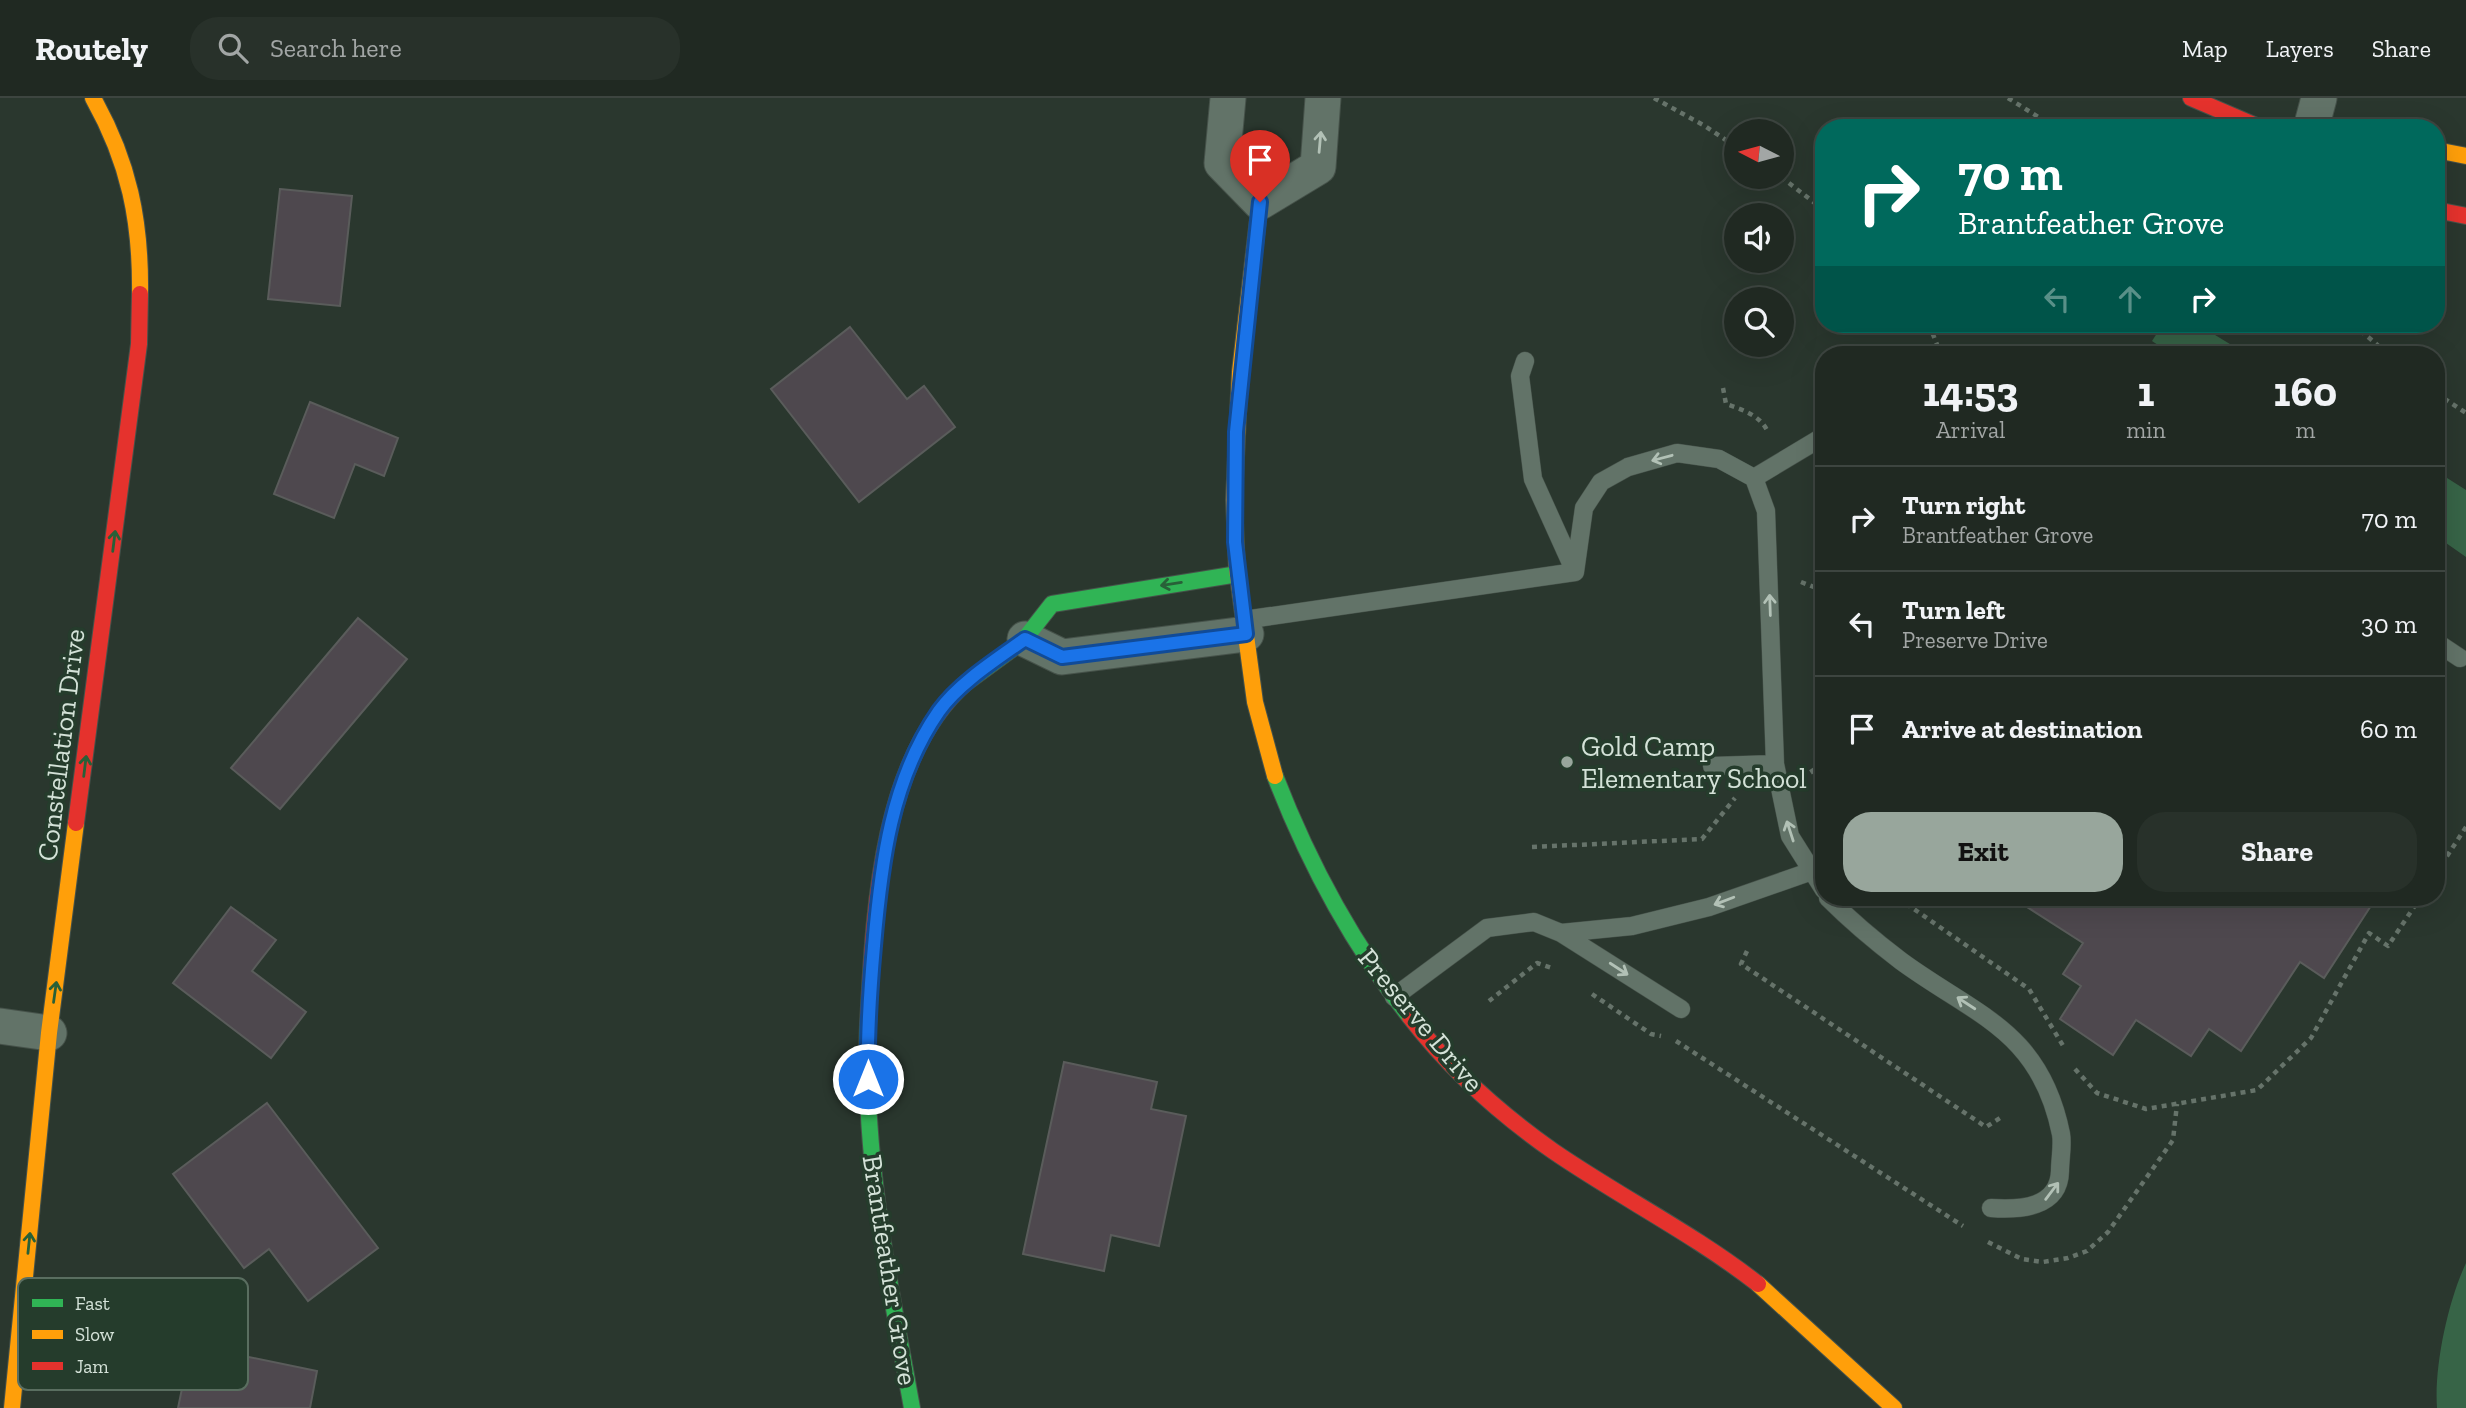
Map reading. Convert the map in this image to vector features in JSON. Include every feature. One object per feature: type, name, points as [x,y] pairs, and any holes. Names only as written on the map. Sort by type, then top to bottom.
[{"type":"street","name":"Constellation Drive","points":[[25,1278],[50,1033],[140,332],[142,269],[127,171],[106,118],[93,98]]},
{"type":"street","points":[[1228,98],[1222,163],[1260,202],[1318,167],[1323,98]]},
{"type":"street","points":[[2191,98],[2240,119]]},
{"type":"street","points":[[2313,119],[2319,98]]},
{"type":"street","points":[[2445,152],[2466,156]]},
{"type":"street","name":"Preserve Drive","points":[[1260,202],[1236,432],[1235,542],[1258,717],[1274,774],[1297,834],[1360,950],[1394,997],[1449,1062],[1500,1111],[1547,1148],[1722,1258],[1777,1299],[1894,1408]]},
{"type":"street","points":[[2445,212],[2466,216]]},
{"type":"street","name":"Brantfeather Grove","points":[[912,1408],[877,1203],[869,1128],[868,1055],[880,877],[895,805],[913,758],[940,710],[983,669],[1025,639],[1052,604],[1238,574]]},
{"type":"street","points":[[1025,639],[1062,657],[1245,627]]},
{"type":"street","points":[[0,1026],[50,1033]]},
{"type":"street","name":"Constellation Drive","points":[[12,1408],[18,1349]]},
{"type":"lane","points":[[1525,361],[1520,376],[1533,479],[1576,572]]},
{"type":"lane","points":[[1754,478],[1815,441]]},
{"type":"lane","points":[[1576,572],[1584,508],[1601,482],[1628,467],[1678,453],[1719,459],[1754,478],[1766,511],[1775,764],[1790,836],[1815,876]]},
{"type":"lane","points":[[1245,627],[1576,572]]},
{"type":"lane","points":[[2445,648],[2460,658]]},
{"type":"lane","points":[[1712,766],[1775,764]]},
{"type":"lane","points":[[1562,933],[1632,926],[1709,907],[1812,872]]},
{"type":"lane","points":[[1837,906],[1900,960],[1991,1020],[2020,1044],[2042,1074],[2062,1136],[2060,1183],[2043,1203],[2020,1210],[1991,1208]]},
{"type":"lane","points":[[1394,997],[1487,928],[1534,922],[1562,933],[1681,1009]]},
{"type":"path","points":[[1654,98],[1724,139]]},
{"type":"path","points":[[2008,98],[2042,119]]},
{"type":"path","points":[[1794,187],[1815,203]]},
{"type":"path","points":[[2363,333],[2379,346]]},
{"type":"path","points":[[2445,399],[2466,413]]},
{"type":"path","points":[[1790,579],[1815,588]]},
{"type":"path","points":[[1532,847],[1702,839],[1728,804],[1775,764]]},
{"type":"path","points":[[2445,859],[2466,827]]},
{"type":"path","points":[[1910,906],[2029,989],[2052,1024],[2068,1057]]},
{"type":"path","points":[[2074,1068],[2096,1093],[2146,1108],[2257,1090],[2311,1038],[2369,933],[2388,946],[2415,906]]},
{"type":"path","points":[[1747,951],[1741,964],[1986,1127],[2003,1116]]},
{"type":"path","points":[[1489,1002],[1537,963],[1555,969]]},
{"type":"path","points":[[1587,991],[1651,1034],[1672,1038],[1970,1231]]},
{"type":"path","points":[[1982,1238],[2022,1259],[2043,1262],[2068,1258],[2087,1251],[2108,1232],[2173,1140],[2177,1104]]},
{"type":"green space","points":[[2157,333],[2212,333],[2233,346],[2160,346],[2152,341]]},
{"type":"green space","points":[[2445,477],[2466,490],[2466,557],[2445,542]]},
{"type":"green space","points":[[2466,1263],[2466,1408],[2437,1408],[2438,1373],[2444,1334],[2453,1296]]},
{"type":"building","points":[[280,189],[352,196],[340,306],[268,299]]},
{"type":"building","points":[[850,327],[907,399],[924,386],[955,427],[859,502],[771,389]]},
{"type":"building","points":[[310,402],[398,438],[384,476],[355,464],[334,518],[274,494]]},
{"type":"building","points":[[358,618],[407,659],[280,809],[231,768]]},
{"type":"building","points":[[2025,906],[2371,906],[2324,978],[2300,962],[2241,1051],[2209,1029],[2191,1056],[2136,1020],[2113,1055],[2060,1019],[2081,986],[2063,974],[2083,943]]},
{"type":"building","points":[[231,907],[276,940],[252,971],[306,1012],[271,1058],[173,983]]},
{"type":"building","points":[[1064,1062],[1157,1082],[1151,1109],[1186,1116],[1159,1246],[1111,1235],[1104,1271],[1023,1254]]},
{"type":"building","points":[[267,1103],[378,1248],[308,1301],[269,1249],[244,1268],[173,1174]]},
{"type":"building","points":[[248,1357],[317,1371],[310,1408],[178,1408],[182,1390],[248,1390]]},
{"type":"traffic: fast","points":[[967,682],[1023,641],[1052,604],[1238,574]]},
{"type":"traffic: fast","points":[[1275,776],[1302,840],[1333,902],[1369,960],[1410,1017]]},
{"type":"traffic: fast","points":[[868,1024],[867,1072],[873,1169],[886,1265],[912,1408]]},
{"type":"traffic: slow","points":[[93,98],[116,145],[130,193],[138,242],[140,294]]},
{"type":"traffic: slow","points":[[2445,152],[2466,156]]},
{"type":"traffic: slow","points":[[1260,202],[1240,372],[1234,500],[1237,569],[1255,702],[1275,776]]},
{"type":"traffic: slow","points":[[25,1278],[49,1033],[76,823]]},
{"type":"traffic: slow","points":[[1758,1284],[1894,1408]]},
{"type":"traffic: slow","points":[[12,1408],[18,1347]]},
{"type":"traffic: jam","points":[[2191,98],[2240,119]]},
{"type":"traffic: jam","points":[[2445,212],[2466,216]]},
{"type":"traffic: jam","points":[[76,823],[139,344],[140,294]]},
{"type":"traffic: jam","points":[[868,1024],[879,889],[887,841],[899,795],[915,752],[938,714],[967,682]]},
{"type":"traffic: jam","points":[[1410,1017],[1459,1072],[1495,1106],[1533,1136],[1758,1284]]},
{"type":"place","name":"Gold Camp Elementary School","points":[[1567,762]]},
{"type":"route","points":[[868,1079],[872,972],[880,877],[895,805],[913,758],[940,710],[983,669],[1025,639],[1062,657],[1246,634],[1235,542],[1236,432],[1260,202]]}]
